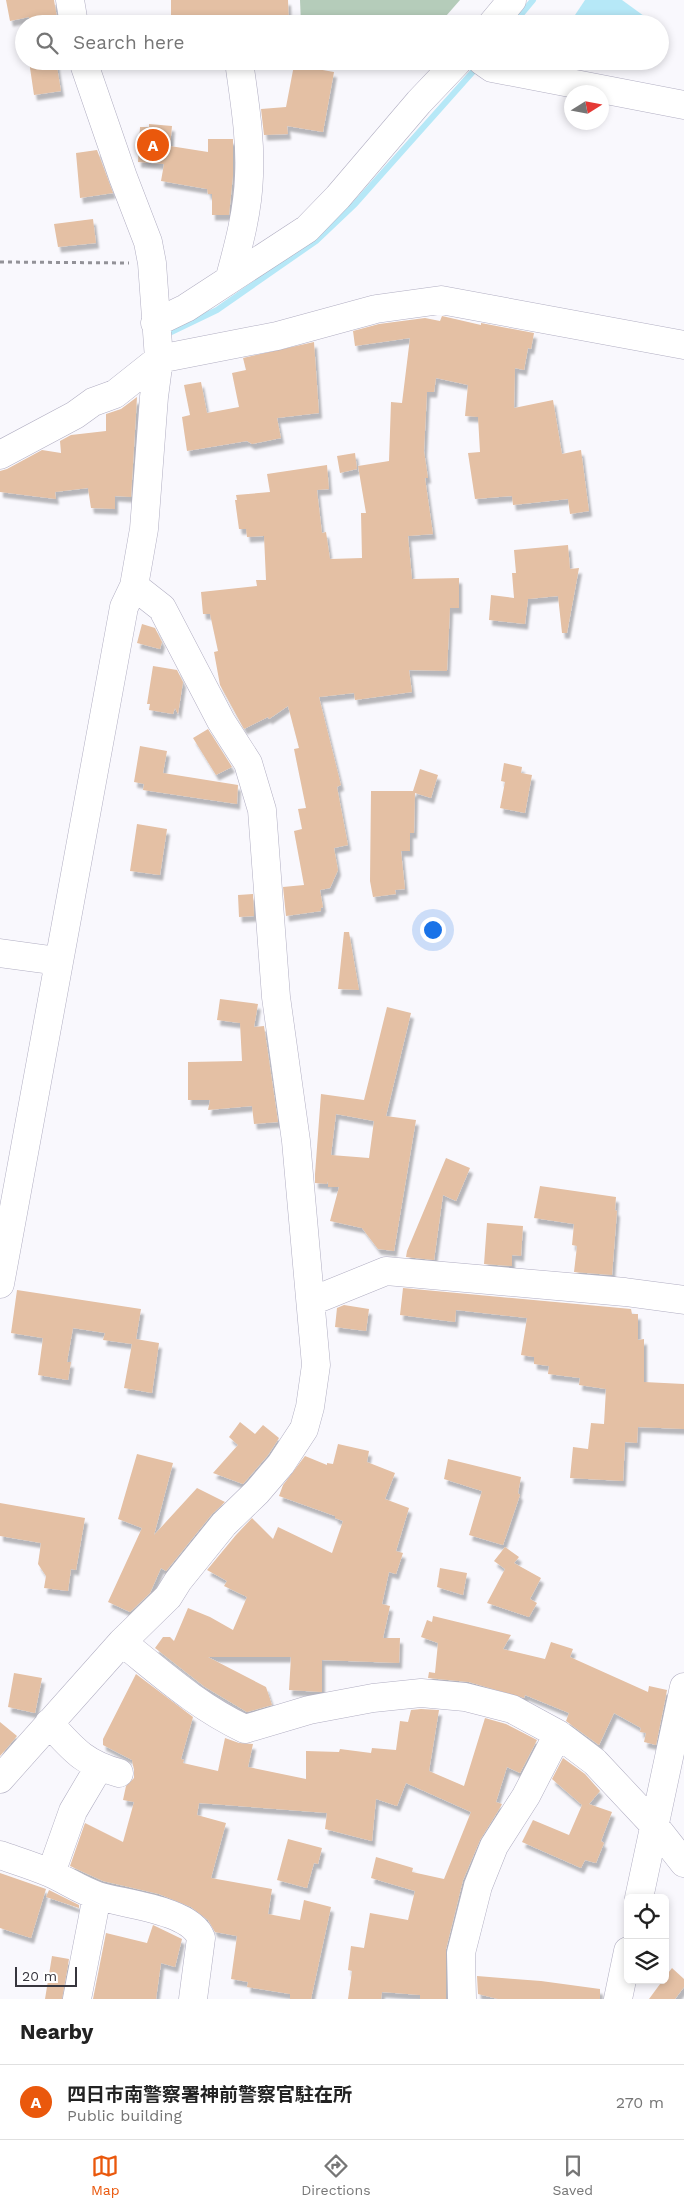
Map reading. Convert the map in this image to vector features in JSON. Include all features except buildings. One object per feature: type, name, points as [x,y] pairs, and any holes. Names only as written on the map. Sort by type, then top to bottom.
[{"type":"street","points":[[70,0],[72,15]]},
{"type":"street","points":[[500,15],[512,0]]},
{"type":"street","points":[[0,1284],[124,607],[134,586],[144,529],[154,397],[157,340],[152,263],[148,242],[123,177],[86,70]]},
{"type":"street","points":[[230,277],[242,231],[249,175],[246,111],[240,70]]},
{"type":"street","points":[[0,455],[76,415],[93,402],[115,394],[157,340],[186,308],[230,277],[278,249],[307,229],[338,198],[419,102],[449,70]]},
{"type":"street","points":[[512,70],[684,105]]},
{"type":"street","points":[[157,340],[277,336],[376,309],[441,300],[684,345]]},
{"type":"street","points":[[0,1779],[122,1642],[168,1596],[224,1524],[257,1492],[299,1438],[310,1407],[316,1365],[312,1301],[296,1141],[276,997],[262,810],[248,763],[221,721],[162,608],[134,586]]},
{"type":"street","points":[[0,953],[58,961]]},
{"type":"street","points":[[312,1301],[386,1271],[624,1292],[684,1300]]},
{"type":"street","points":[[122,1642],[191,1698],[218,1716],[245,1729],[309,1710],[373,1698],[421,1693],[465,1697],[512,1709],[558,1734],[595,1762],[654,1825],[684,1863]]},
{"type":"street","points":[[640,1894],[684,1688]]},
{"type":"street","points":[[49,1723],[80,1756],[109,1770],[73,1811],[51,1873]]},
{"type":"street","points":[[462,1999],[461,1953],[478,1886],[494,1846],[526,1796],[558,1734]]},
{"type":"street","points":[[0,1855],[51,1873],[97,1896],[150,1907],[190,1923],[198,1931],[201,1938],[193,1999]]},
{"type":"street","points":[[77,1999],[97,1896]]},
{"type":"street","points":[[618,1999],[624,1970]]},
{"type":"path","points":[[0,262],[152,263]]},
{"type":"green space","points":[[300,0],[460,0],[447,15],[301,15]]},
{"type":"water","points":[[585,0],[622,0],[643,15],[575,15]]},
{"type":"waterway","points":[[520,15],[533,0]]},
{"type":"waterway","points":[[165,335],[217,310],[316,241],[355,204],[474,70]]},
{"type":"place","name":"四日市南警察署神前警察官駐在所","points":[[153,145]]}]
